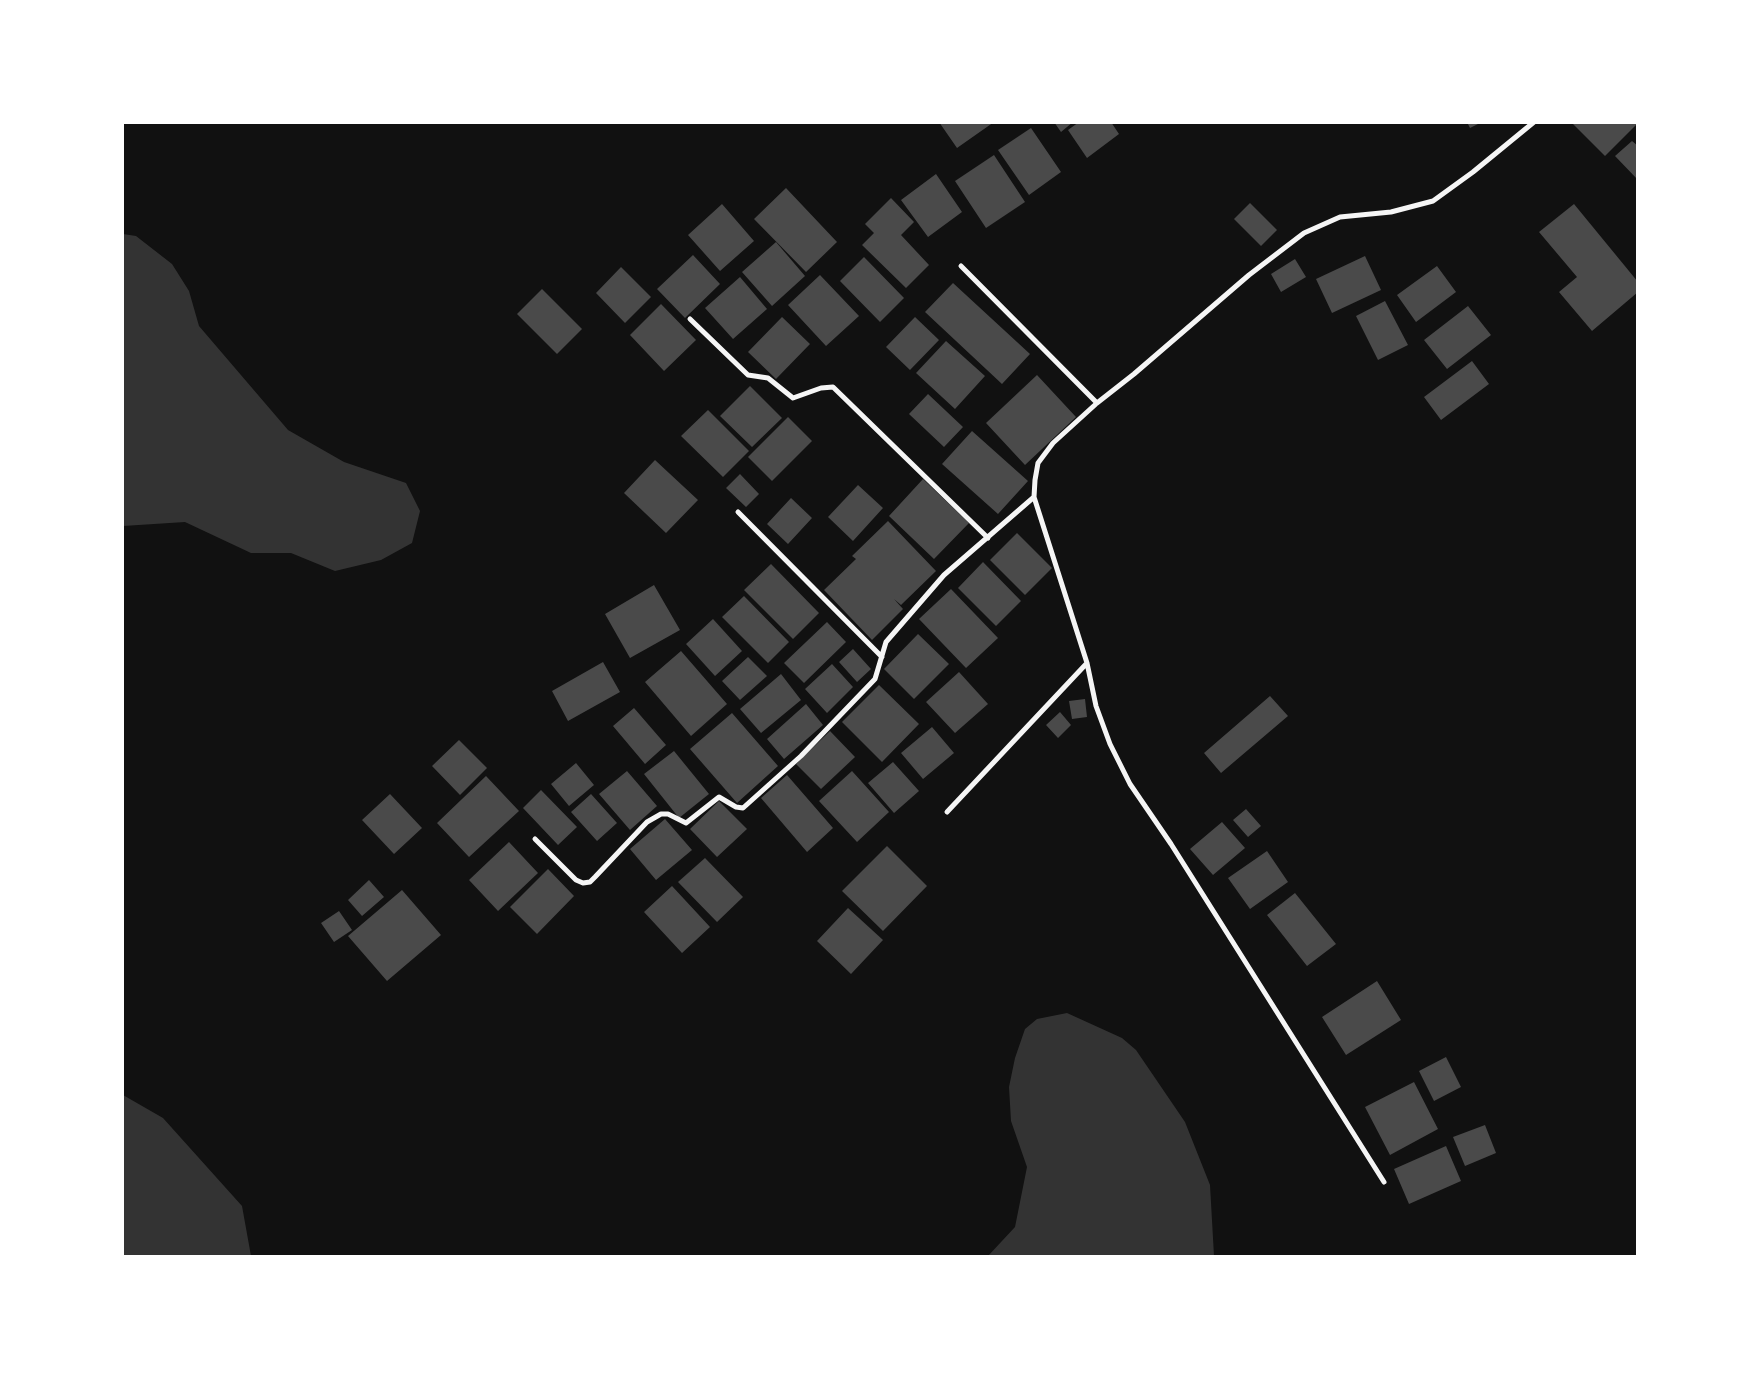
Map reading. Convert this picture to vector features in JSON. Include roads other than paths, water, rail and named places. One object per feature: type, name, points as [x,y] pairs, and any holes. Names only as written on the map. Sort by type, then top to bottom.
[{"type":"street","points":[[1384,1182],[1171,844],[1130,784],[1110,744],[1096,706],[1087,663],[1034,497],[1035,480],[1038,463],[1054,444],[1097,403],[1134,374],[1249,275],[1304,233],[1340,217],[1391,212],[1433,201],[1473,172],[1534,122]]},
{"type":"street","points":[[961,266],[1097,403]]},
{"type":"street","points":[[690,319],[748,375],[768,378],[793,398],[821,388],[833,387],[988,538]]},
{"type":"street","points":[[535,839],[576,880],[583,883],[590,882],[647,822],[661,814],[668,814],[686,823],[719,797],[736,807],[743,808],[801,756],[875,679],[886,642],[944,575],[1034,497]]},
{"type":"street","points":[[738,512],[882,657]]},
{"type":"street","points":[[947,812],[1087,663]]}]
